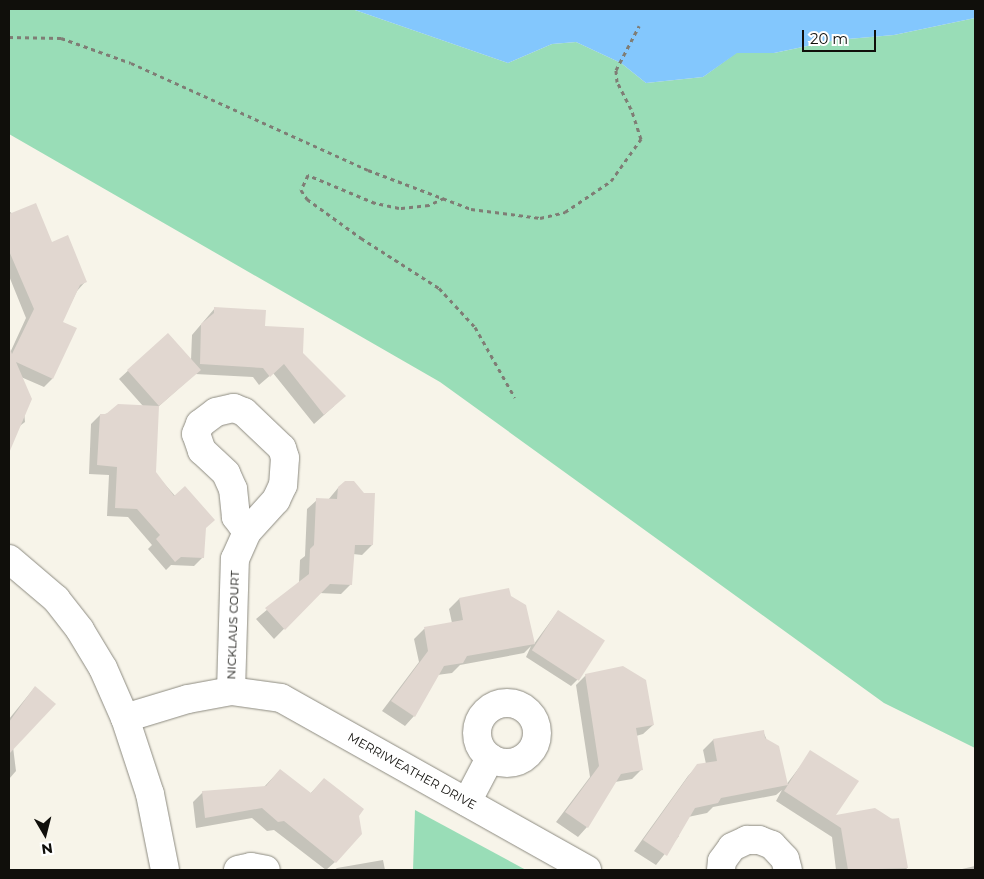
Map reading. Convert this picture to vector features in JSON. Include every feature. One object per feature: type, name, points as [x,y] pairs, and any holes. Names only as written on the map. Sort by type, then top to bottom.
[{"type":"street","name":"NICKLAUS COURT","points":[[231,691],[235,559],[246,532]]},
{"type":"street","points":[[10,561],[56,599],[80,630],[125,718],[150,794],[165,870]]},
{"type":"street","name":"MERRIWEATHER DRIVE","points":[[125,718],[188,699],[231,691],[254,692],[281,698],[587,870]]},
{"type":"street","points":[[467,802],[490,758]]},
{"type":"street","points":[[721,870],[722,860],[732,847],[747,840],[759,840],[772,845],[785,859],[788,870]]},
{"type":"street","points":[[238,870],[251,867],[266,870]]},
{"type":"path","points":[[9,37],[61,38],[132,63],[368,170],[471,209],[516,217],[540,218],[565,212],[611,181],[641,139],[631,109],[616,82],[616,70],[639,26]]},
{"type":"path","points":[[444,198],[429,205],[400,208],[375,203],[308,175],[301,190],[307,199],[361,238],[439,288],[475,327],[515,398]]},
{"type":"green space","points":[[9,9],[352,9],[508,63],[552,44],[576,42],[621,63],[646,83],[703,77],[736,53],[774,53],[836,40],[894,35],[975,18],[975,748],[884,703],[440,382],[9,134]]},
{"type":"green space","points":[[415,810],[526,870],[413,870]]},
{"type":"water","points":[[352,9],[975,9],[975,18],[894,35],[836,40],[774,53],[737,53],[703,77],[646,83],[621,63],[576,42],[552,44],[508,63]]},
{"type":"building","points":[[36,203],[52,242],[68,235],[87,282],[80,285],[63,322],[77,328],[53,379],[16,362],[32,399],[9,453],[9,346],[12,354],[34,309],[9,251],[9,214]]},
{"type":"building","points":[[214,307],[266,310],[265,326],[304,328],[303,353],[346,396],[324,415],[284,364],[270,377],[263,368],[200,364],[201,324],[214,313]]},
{"type":"building","points":[[168,333],[201,370],[159,406],[127,370]]},
{"type":"building","points":[[118,404],[159,406],[156,472],[174,496],[185,486],[215,520],[206,528],[204,558],[181,557],[175,562],[156,539],[160,535],[137,509],[115,508],[117,467],[97,465],[100,414],[106,414]]},
{"type":"building","points":[[345,481],[354,481],[364,493],[375,493],[373,545],[355,545],[352,585],[330,584],[285,630],[265,608],[309,574],[310,549],[314,545],[316,498],[337,499],[338,487]]},
{"type":"building","points":[[509,588],[511,596],[526,605],[535,644],[467,656],[463,663],[444,666],[415,717],[391,701],[428,651],[424,627],[463,620],[459,598]]},
{"type":"building","points":[[558,610],[605,640],[579,681],[532,650]]},
{"type":"building","points":[[623,666],[646,680],[654,725],[636,728],[643,770],[621,774],[588,828],[565,812],[599,766],[585,674]]},
{"type":"building","points":[[35,686],[56,704],[9,754],[9,722]]},
{"type":"building","points":[[764,730],[765,738],[779,746],[788,785],[721,798],[718,803],[695,808],[667,856],[643,840],[697,764],[717,761],[713,739]]},
{"type":"building","points":[[810,750],[859,781],[836,815],[875,808],[892,819],[899,818],[908,868],[848,870],[841,828],[784,791]]},
{"type":"building","points":[[280,769],[311,793],[324,778],[364,809],[359,816],[362,834],[336,863],[284,821],[278,822],[262,808],[205,818],[202,791],[266,786]]}]
